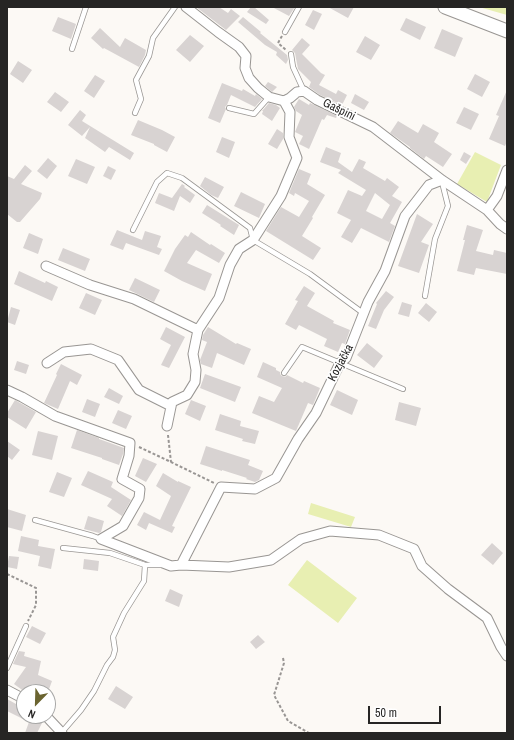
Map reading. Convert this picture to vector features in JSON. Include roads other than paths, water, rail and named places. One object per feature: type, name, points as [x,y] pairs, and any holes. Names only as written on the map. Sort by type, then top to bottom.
[{"type":"street","points":[[186,7],[239,47],[246,56],[245,68],[249,78],[269,97],[284,101],[297,92],[304,92]]},
{"type":"street","points":[[445,7],[507,31]]},
{"type":"street","name":"Gašpini","points":[[304,92],[317,100],[373,127],[442,180],[486,210],[500,224],[507,228]]},
{"type":"street","points":[[167,426],[172,402],[188,395],[195,382],[196,370],[193,354],[198,330],[219,298],[230,265],[239,249],[253,240],[281,196],[297,158],[289,136],[290,112],[284,101]]},
{"type":"street","points":[[486,210],[497,196],[507,170]]},
{"type":"street","name":"Kozjačka","points":[[181,565],[221,487],[255,490],[276,478],[298,439],[316,413],[340,363],[346,358],[363,313],[385,271],[405,216],[429,185],[442,180]]},
{"type":"street","points":[[46,266],[90,285],[134,299],[198,330]]},
{"type":"street","points":[[47,363],[64,352],[91,349],[118,360],[139,390],[171,406]]},
{"type":"street","points":[[7,390],[55,416],[130,443],[129,456],[122,479],[140,489],[140,498],[123,526],[101,539]]},
{"type":"street","points":[[101,539],[171,566],[229,567],[271,560],[301,539],[330,531],[379,535],[414,550],[422,566],[448,589],[487,618],[507,656]]},
{"type":"street","points":[[7,690],[16,695]]},
{"type":"street","points":[[52,724],[59,732]]},
{"type":"lane","points":[[72,48],[86,7]]},
{"type":"lane","points":[[135,113],[141,99],[136,80],[149,56],[153,38],[175,7]]},
{"type":"lane","points":[[285,32],[299,7]]},
{"type":"lane","points":[[291,54],[293,67],[304,92]]},
{"type":"lane","points":[[229,108],[254,114],[269,97]]},
{"type":"lane","points":[[133,230],[157,182],[167,173],[182,178],[250,228],[253,240],[310,274],[363,313]]},
{"type":"lane","points":[[425,296],[435,239],[448,206],[442,180]]},
{"type":"lane","points":[[284,373],[302,347],[403,389]]},
{"type":"lane","points":[[35,520],[101,539]]},
{"type":"lane","points":[[63,548],[110,554],[145,565],[171,566]]},
{"type":"lane","points":[[59,732],[80,710],[94,691],[107,665],[113,657],[116,650],[114,637],[124,613],[144,581],[145,565]]},
{"type":"lane","points":[[7,668],[26,626]]}]
